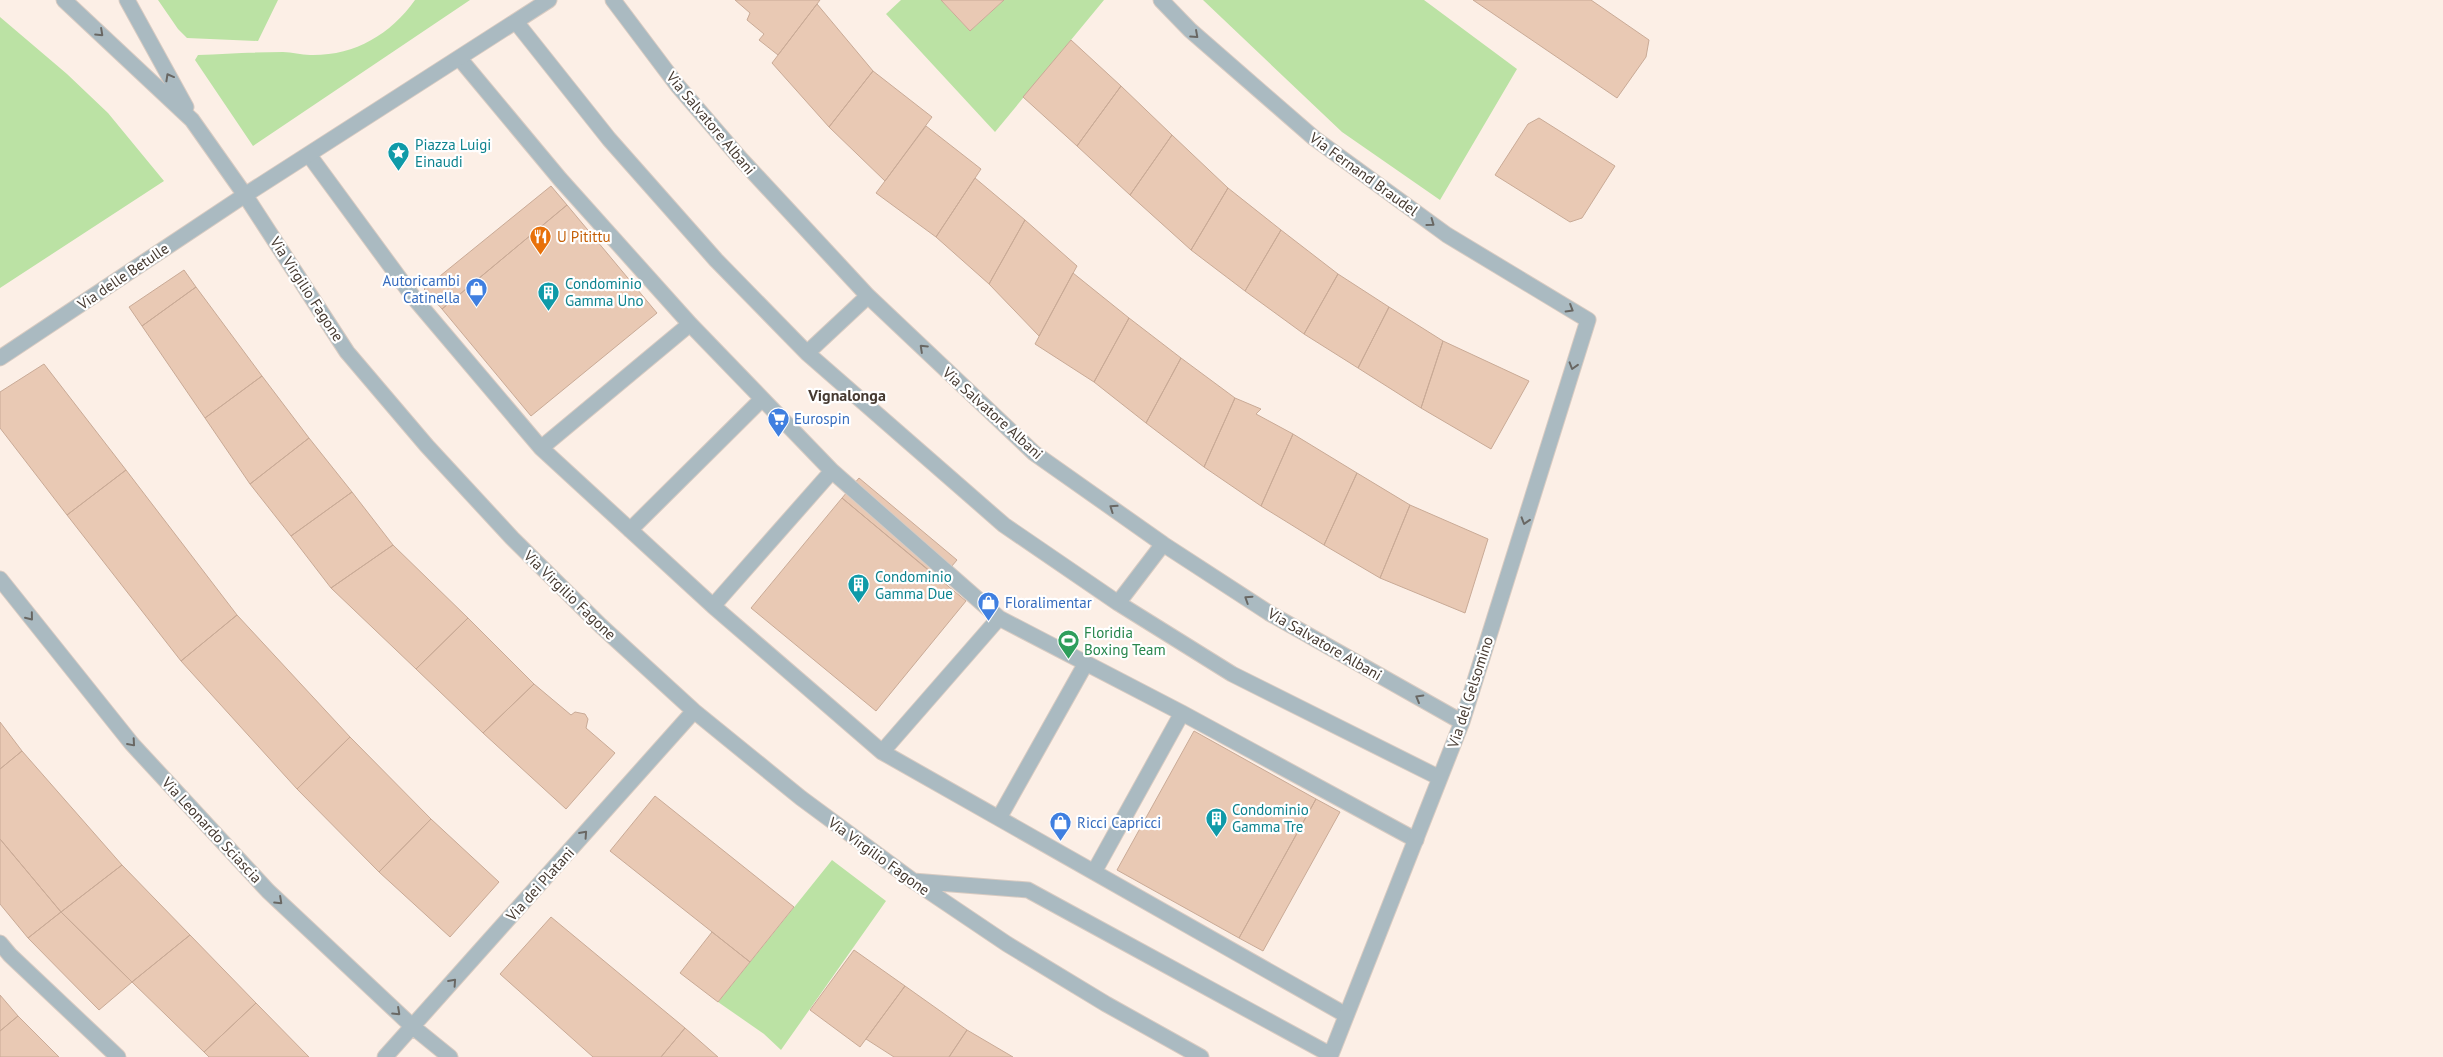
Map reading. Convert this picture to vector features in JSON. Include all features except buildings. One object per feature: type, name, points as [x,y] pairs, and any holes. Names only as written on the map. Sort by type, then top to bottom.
[{"type":"street","name":"Via Virgilio Fagone","points":[[64,0],[192,120],[245,195],[347,352],[427,446],[512,538],[580,606],[694,711],[801,798],[912,880],[1008,944],[1106,1004],[1201,1057]]},
{"type":"street","points":[[127,0],[192,120]]},
{"type":"street","name":"Via delle Betulle","points":[[0,358],[245,195],[460,59],[549,0]]},
{"type":"street","name":"Via Salvatore Albani","points":[[613,0],[677,85],[733,150],[868,296],[1034,453],[1163,544],[1269,613],[1462,722]]},
{"type":"street","name":"Via Fernand Braudel","points":[[1161,0],[1190,30],[1314,138],[1447,235],[1588,320]]},
{"type":"street","points":[[516,22],[609,139],[716,260],[807,353],[1004,526],[1118,603],[1232,674],[1440,778]]},
{"type":"street","points":[[460,59],[560,179],[690,324],[762,399],[832,471],[999,618],[1182,713],[1416,840]]},
{"type":"street","points":[[309,155],[414,298],[541,448],[713,606],[882,752],[1346,1015]]},
{"type":"street","points":[[807,353],[868,296]]},
{"type":"street","name":"Via del Gelsomino","points":[[1331,1056],[1462,722],[1588,320]]},
{"type":"street","points":[[541,448],[690,324]]},
{"type":"street","points":[[630,530],[762,399]]},
{"type":"street","points":[[713,606],[832,471]]},
{"type":"street","points":[[1118,603],[1163,544]]},
{"type":"street","name":"Via Leonardo Sciascia","points":[[0,578],[139,752],[268,890],[413,1026],[450,1057]]},
{"type":"street","points":[[882,752],[999,618]]},
{"type":"street","points":[[999,818],[1086,663]]},
{"type":"street","name":"Via dei Platani","points":[[385,1057],[694,711]]},
{"type":"street","points":[[1094,872],[1182,713]]},
{"type":"street","points":[[912,880],[1028,890],[1331,1056]]},
{"type":"street","points":[[0,942],[10,955],[118,1057]]},
{"type":"green space","points":[[158,0],[278,0],[258,41],[187,38],[178,29]]},
{"type":"green space","points":[[415,0],[470,0],[253,146],[195,60],[198,55],[283,52],[310,55],[341,52],[370,41],[382,33],[394,24]]},
{"type":"green space","points":[[901,0],[941,0],[970,31],[1004,0],[1104,0],[995,132],[886,14]]},
{"type":"green space","points":[[1203,0],[1424,0],[1517,69],[1440,200],[1342,132]]},
{"type":"green space","points":[[0,17],[67,74],[108,113],[164,181],[0,288]]},
{"type":"green space","points":[[832,860],[886,901],[781,1050],[764,1034],[718,1002]]},
{"type":"place","name":"Piazza Luigi Einaudi","points":[[399,172]]},
{"type":"place","name":"U Pitittu","points":[[541,255]]},
{"type":"place","name":"Autoricambi Catinella","points":[[476,308]]},
{"type":"place","name":"Condominio Gamma Uno","points":[[549,311]]},
{"type":"place","name":"Eurospin","points":[[778,437]]},
{"type":"place","name":"Condominio Gamma Due","points":[[859,604]]},
{"type":"place","name":"Floralimentar","points":[[989,621]]},
{"type":"place","name":"Floridia Boxing Team","points":[[1068,660]]},
{"type":"place","name":"Condominio Gamma Tre","points":[[1216,837]]},
{"type":"place","name":"Ricci Capricci","points":[[1061,841]]},
{"type":"district","name":"Vignalonga","points":[[847,395]]}]
